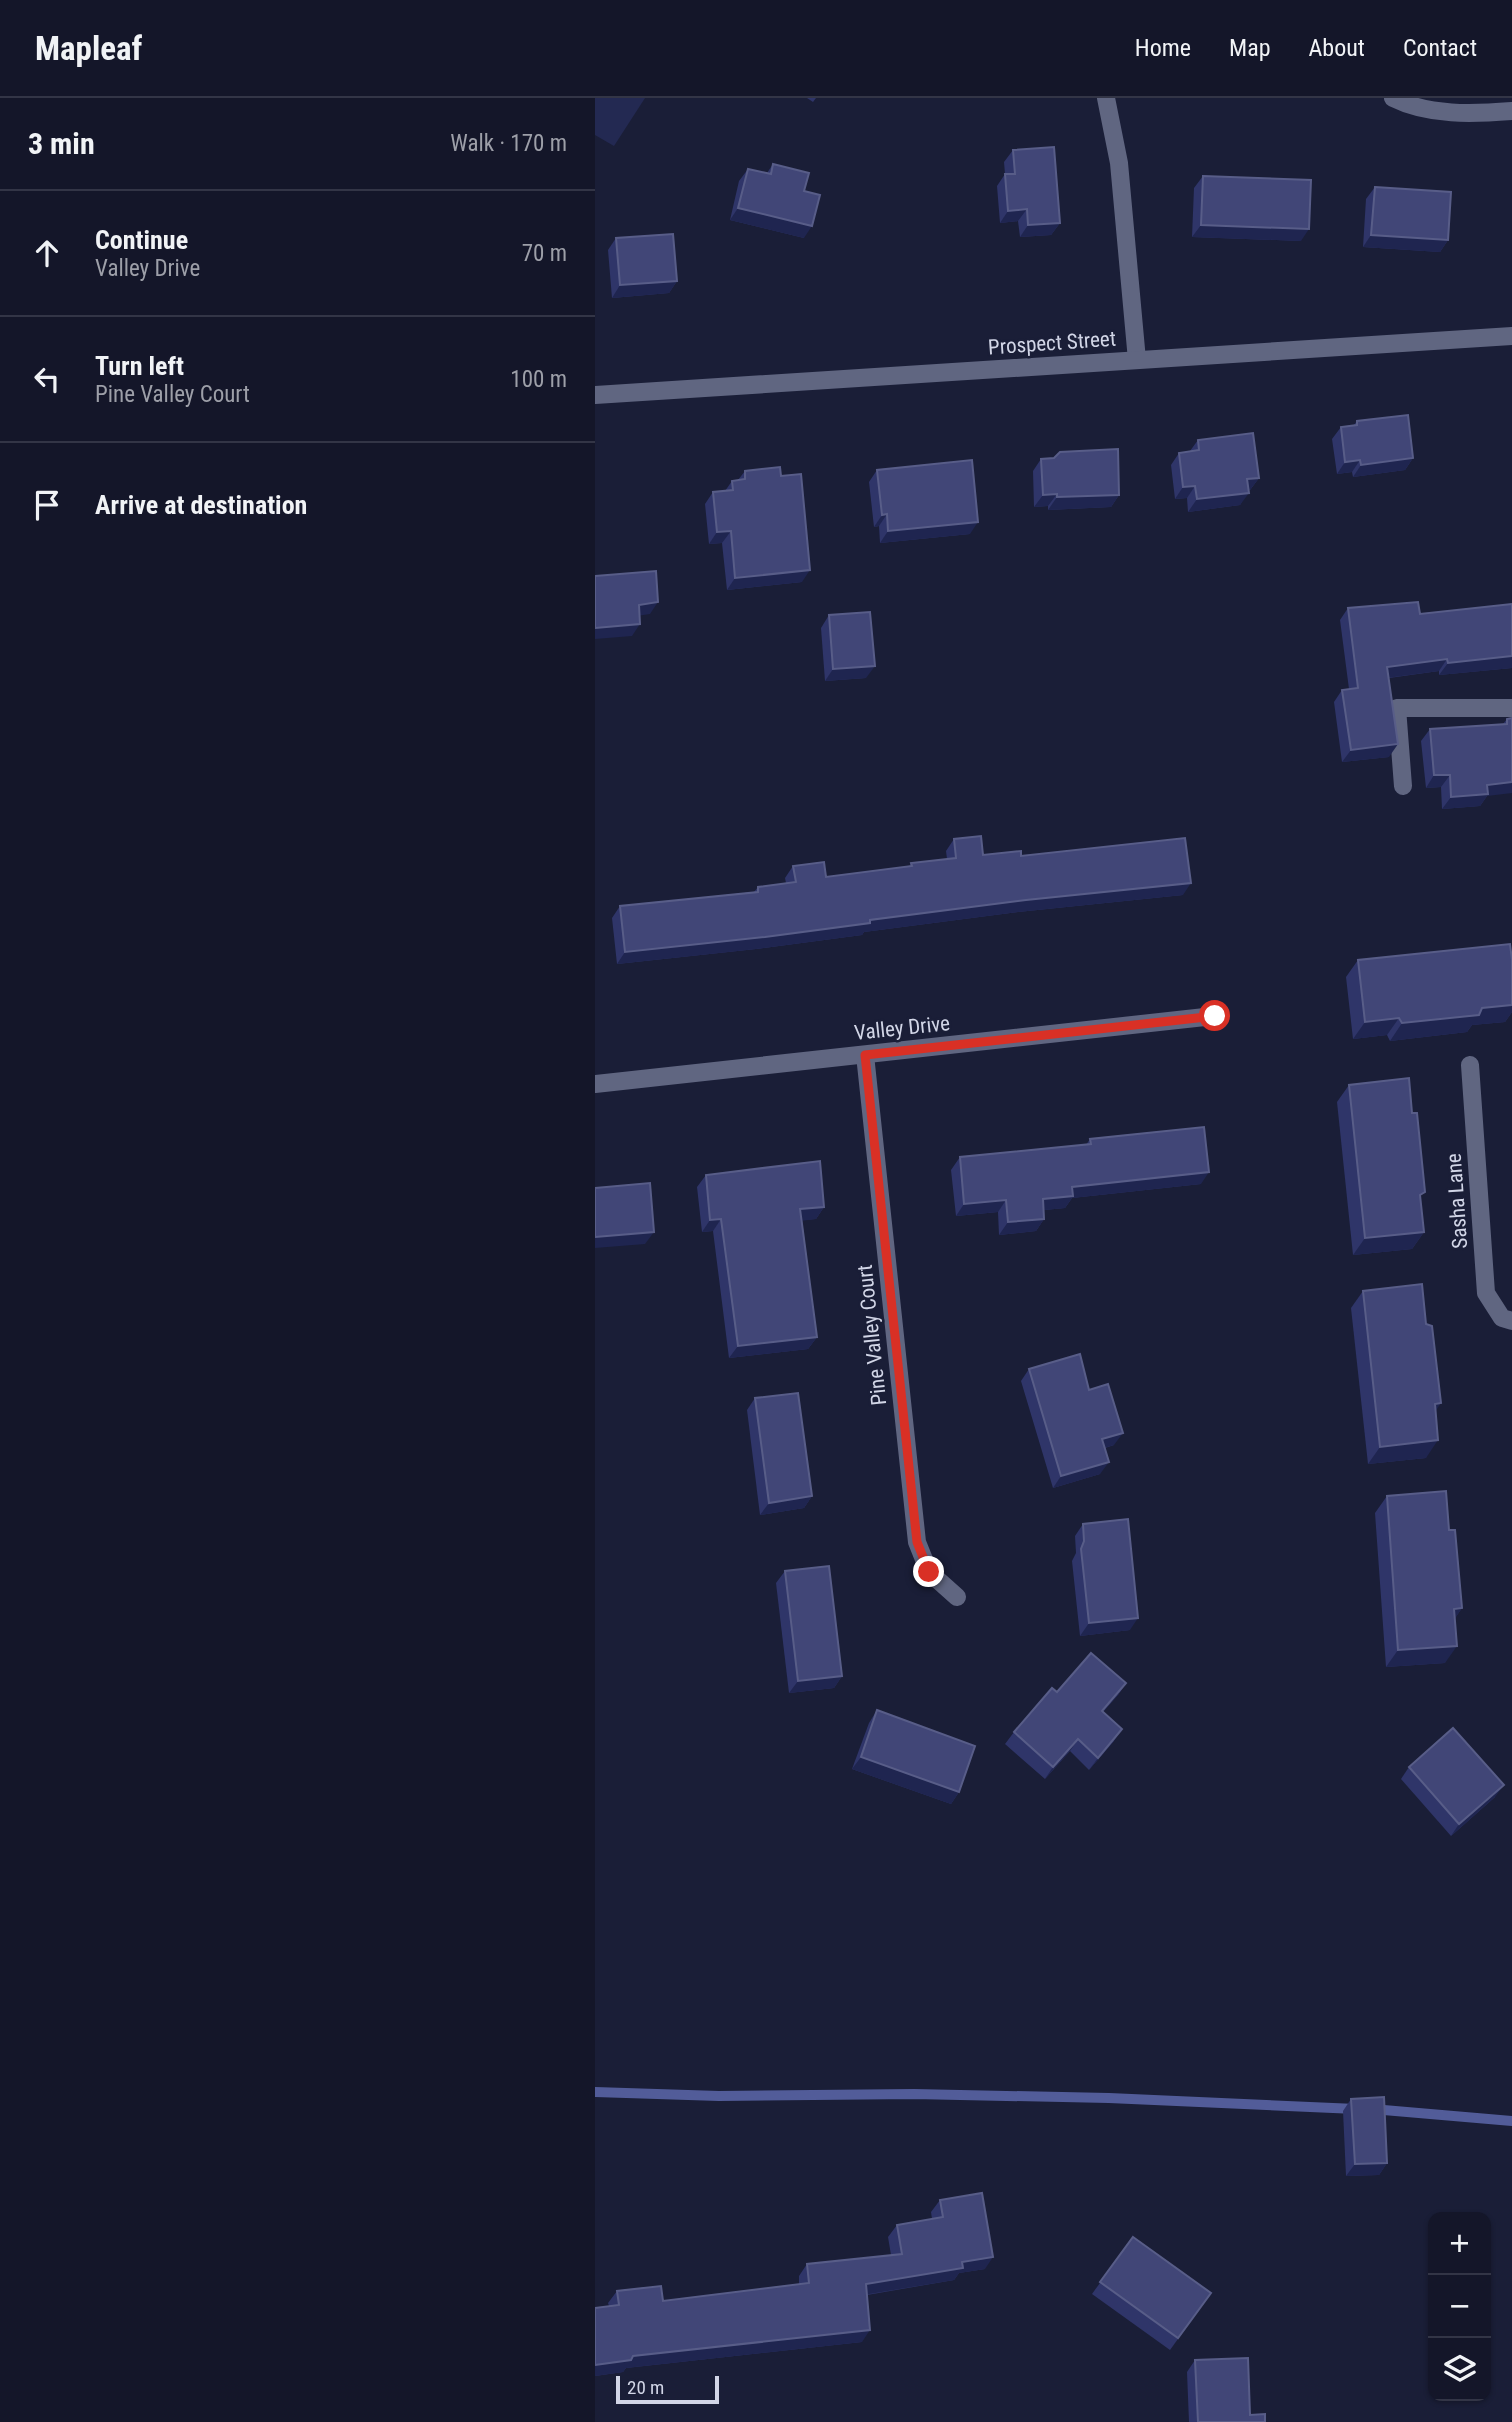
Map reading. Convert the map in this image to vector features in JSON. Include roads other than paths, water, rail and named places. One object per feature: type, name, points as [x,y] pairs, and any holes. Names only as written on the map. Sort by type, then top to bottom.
[{"type":"street","points":[[1106,98],[1119,163],[1137,360]]},
{"type":"street","points":[[1393,98],[1409,106],[1473,114],[1512,111]]},
{"type":"street","name":"Prospect Street","points":[[595,395],[1512,336]]},
{"type":"street","points":[[1403,786],[1397,708],[1512,708]]},
{"type":"street","name":"Valley Drive","points":[[595,1084],[1215,1016]]},
{"type":"street","name":"Pine Valley Court","points":[[865,1055],[917,1542],[929,1572],[957,1597]]},
{"type":"street","name":"Sasha Lane","points":[[1470,1065],[1486,1293],[1502,1318],[1512,1321]]},
{"type":"waterway","points":[[595,2092],[719,2096],[914,2094],[1109,2098],[1356,2109]]},
{"type":"waterway","points":[[1372,2109],[1512,2121]]}]
